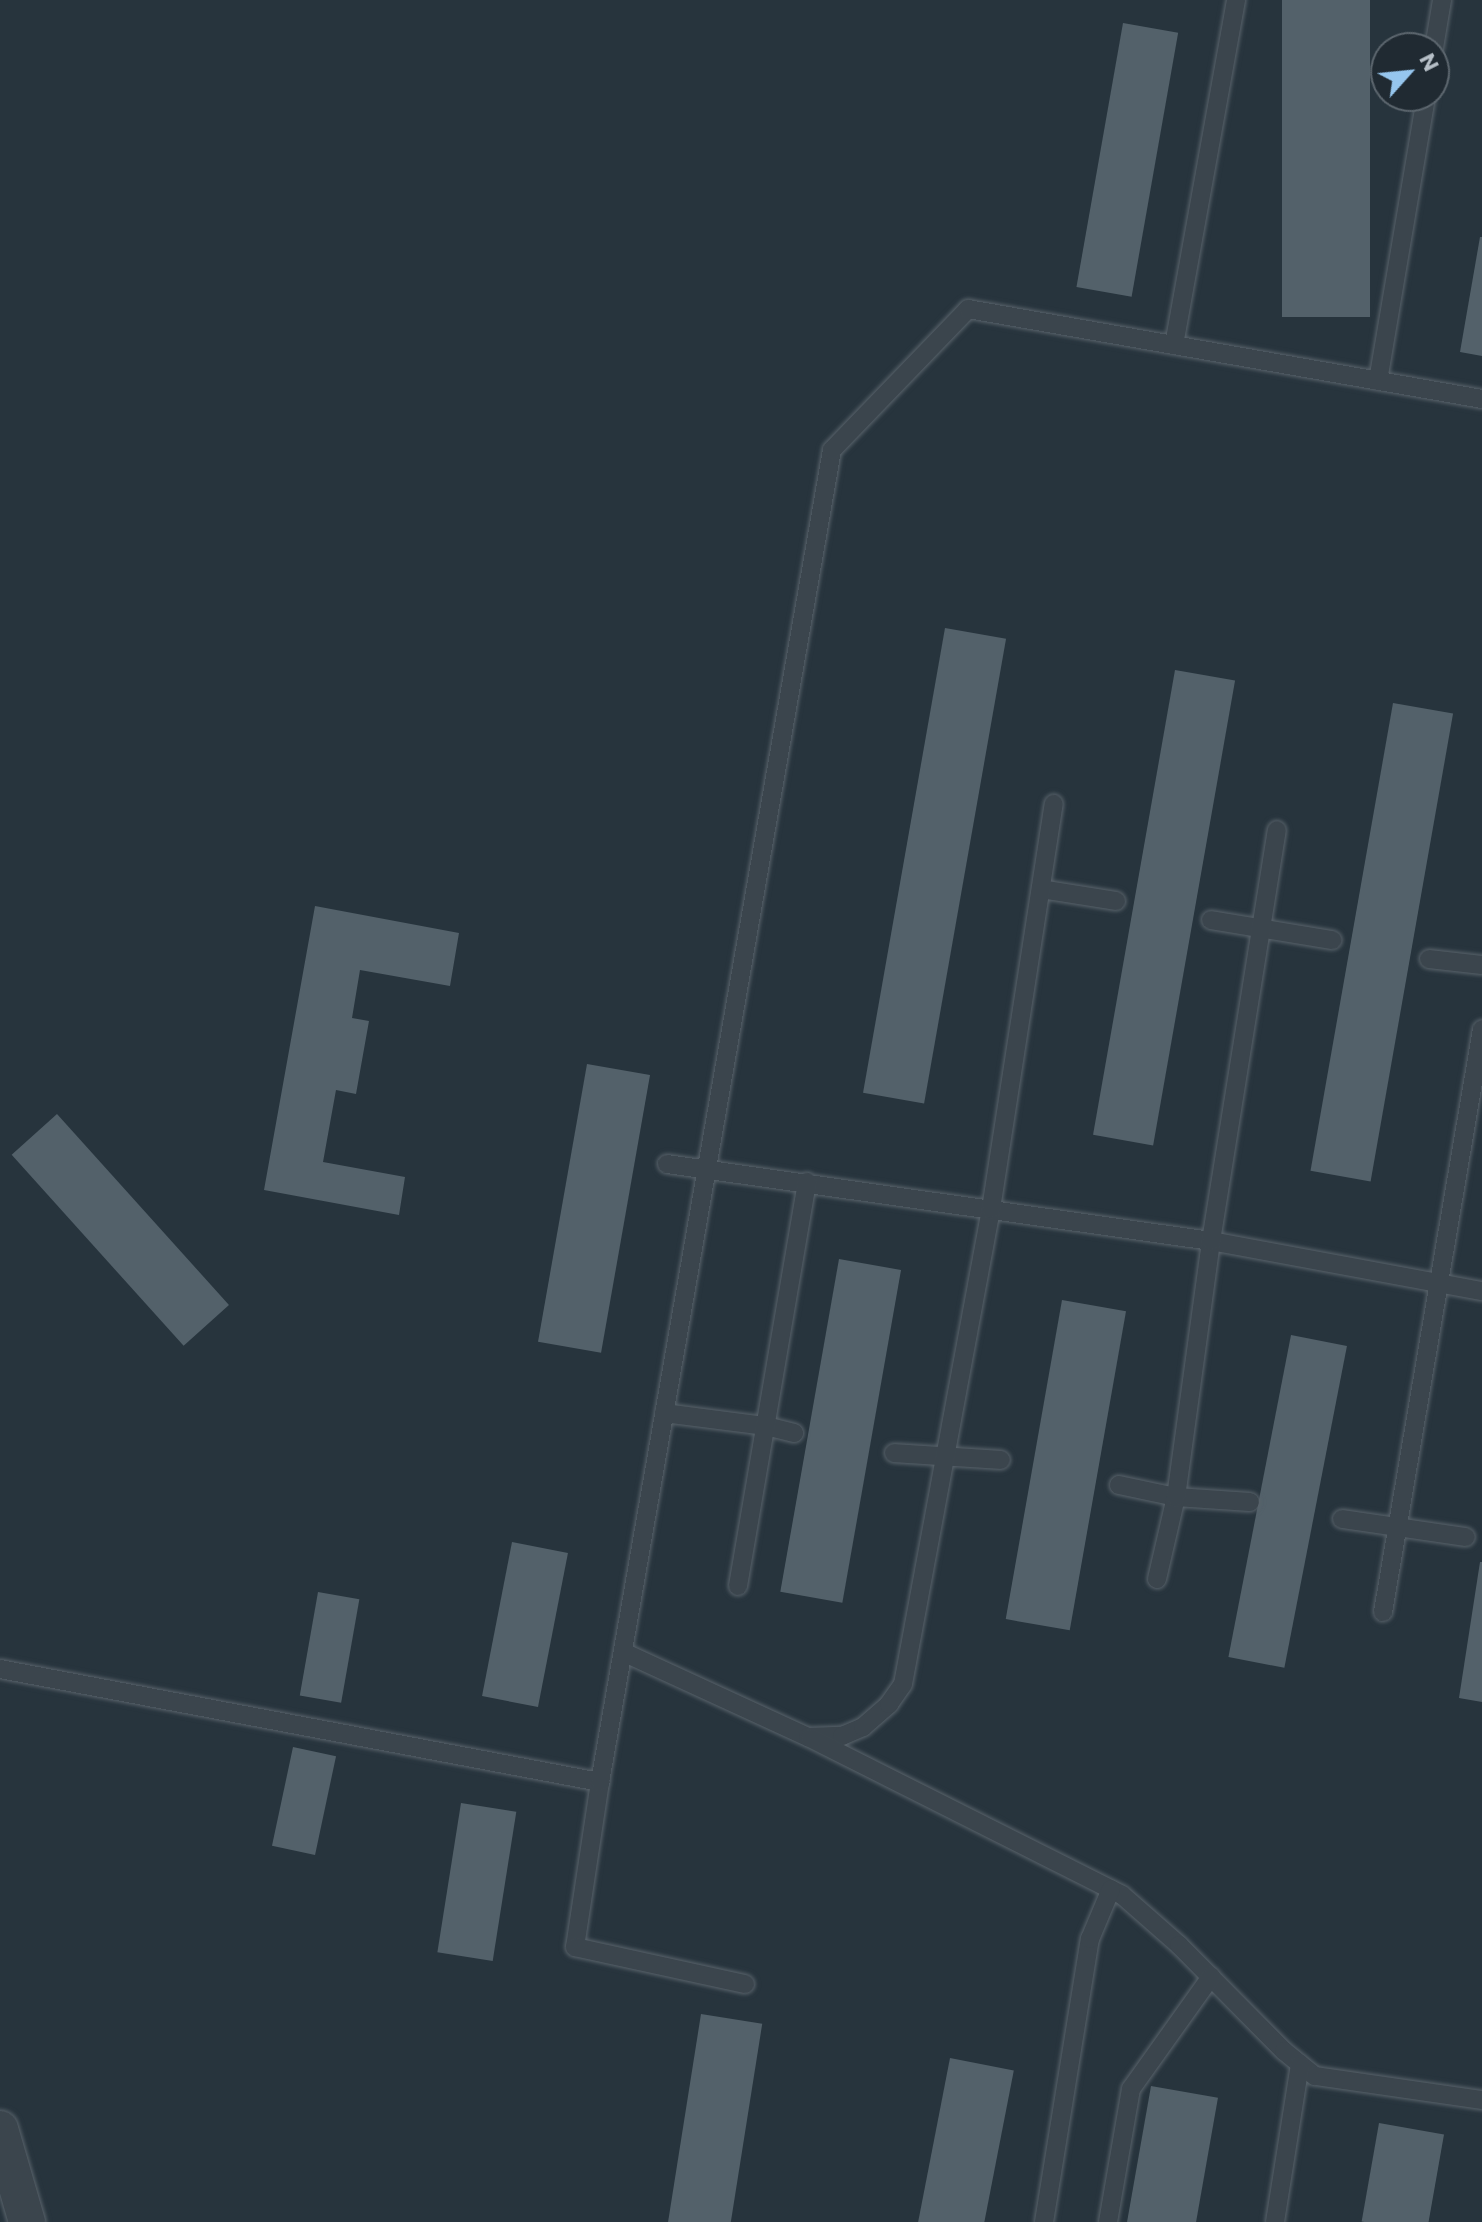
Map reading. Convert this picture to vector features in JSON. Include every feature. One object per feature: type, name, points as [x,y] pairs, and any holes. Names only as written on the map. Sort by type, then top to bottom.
[{"type":"street","points":[[0,2129],[27,2222]]},
{"type":"lane","points":[[1174,345],[1236,0]]},
{"type":"lane","points":[[1437,32],[1442,0]]},
{"type":"lane","points":[[1378,381],[1423,112]]},
{"type":"lane","points":[[745,1984],[575,1947],[600,1782],[832,450],[968,309],[1482,399]]},
{"type":"lane","points":[[808,1737],[842,1736],[863,1727],[889,1704],[903,1684],[991,1209],[1054,804]]},
{"type":"lane","points":[[1157,1579],[1176,1497],[1211,1241],[1277,830]]},
{"type":"lane","points":[[1041,889],[1116,901]]},
{"type":"lane","points":[[1211,920],[1332,940]]},
{"type":"lane","points":[[1429,959],[1482,965]]},
{"type":"lane","points":[[1383,1612],[1482,1029]]},
{"type":"lane","points":[[667,1164],[707,1167],[1211,1241],[1482,1291]]},
{"type":"lane","points":[[738,1586],[807,1182]]},
{"type":"lane","points":[[664,1413],[766,1426],[794,1433]]},
{"type":"lane","points":[[894,1453],[1001,1460]]},
{"type":"lane","points":[[1119,1485],[1176,1497],[1250,1502]]},
{"type":"lane","points":[[1342,1519],[1466,1537]]},
{"type":"lane","points":[[623,1652],[808,1737],[1111,1889],[1179,1945],[1315,2076],[1482,2100]]},
{"type":"lane","points":[[0,1669],[600,1782]]},
{"type":"lane","points":[[1044,2222],[1090,1939],[1111,1889]]},
{"type":"lane","points":[[1108,2222],[1131,2089],[1211,1977]]},
{"type":"lane","points":[[1275,2222],[1300,2064]]},
{"type":"building","points":[[1282,0],[1370,0],[1370,317],[1282,317]]},
{"type":"building","points":[[1123,23],[1178,33],[1132,297],[1076,287]]},
{"type":"building","points":[[1482,237],[1482,356],[1460,352]]},
{"type":"building","points":[[945,628],[1006,639],[924,1104],[863,1093]]},
{"type":"building","points":[[1175,670],[1235,681],[1153,1145],[1093,1135]]},
{"type":"building","points":[[1393,703],[1453,714],[1371,1181],[1311,1171]]},
{"type":"building","points":[[315,906],[459,933],[450,986],[360,970],[352,1018],[369,1021],[356,1094],[336,1090],[323,1162],[405,1177],[399,1215],[264,1190]]},
{"type":"building","points":[[587,1064],[650,1075],[601,1353],[538,1342]]},
{"type":"building","points":[[57,1114],[229,1305],[184,1346],[12,1155]]},
{"type":"building","points":[[839,1259],[901,1270],[842,1603],[780,1592]]},
{"type":"building","points":[[1062,1300],[1126,1311],[1070,1630],[1006,1619]]},
{"type":"building","points":[[1291,1335],[1347,1346],[1284,1668],[1228,1657]]},
{"type":"building","points":[[512,1542],[568,1553],[538,1707],[482,1696]]},
{"type":"building","points":[[1482,1562],[1482,1702],[1459,1698]]},
{"type":"building","points":[[318,1592],[359,1599],[341,1703],[300,1695]]},
{"type":"building","points":[[293,1747],[336,1756],[315,1855],[272,1846]]},
{"type":"building","points":[[461,1803],[516,1812],[493,1961],[437,1952]]},
{"type":"building","points":[[701,2014],[762,2024],[731,2222],[668,2222]]},
{"type":"building","points":[[950,2058],[1014,2070],[984,2222],[918,2222]]},
{"type":"building","points":[[1151,2086],[1218,2098],[1196,2222],[1127,2222]]},
{"type":"building","points":[[1379,2123],[1444,2134],[1429,2222],[1362,2221]]}]
